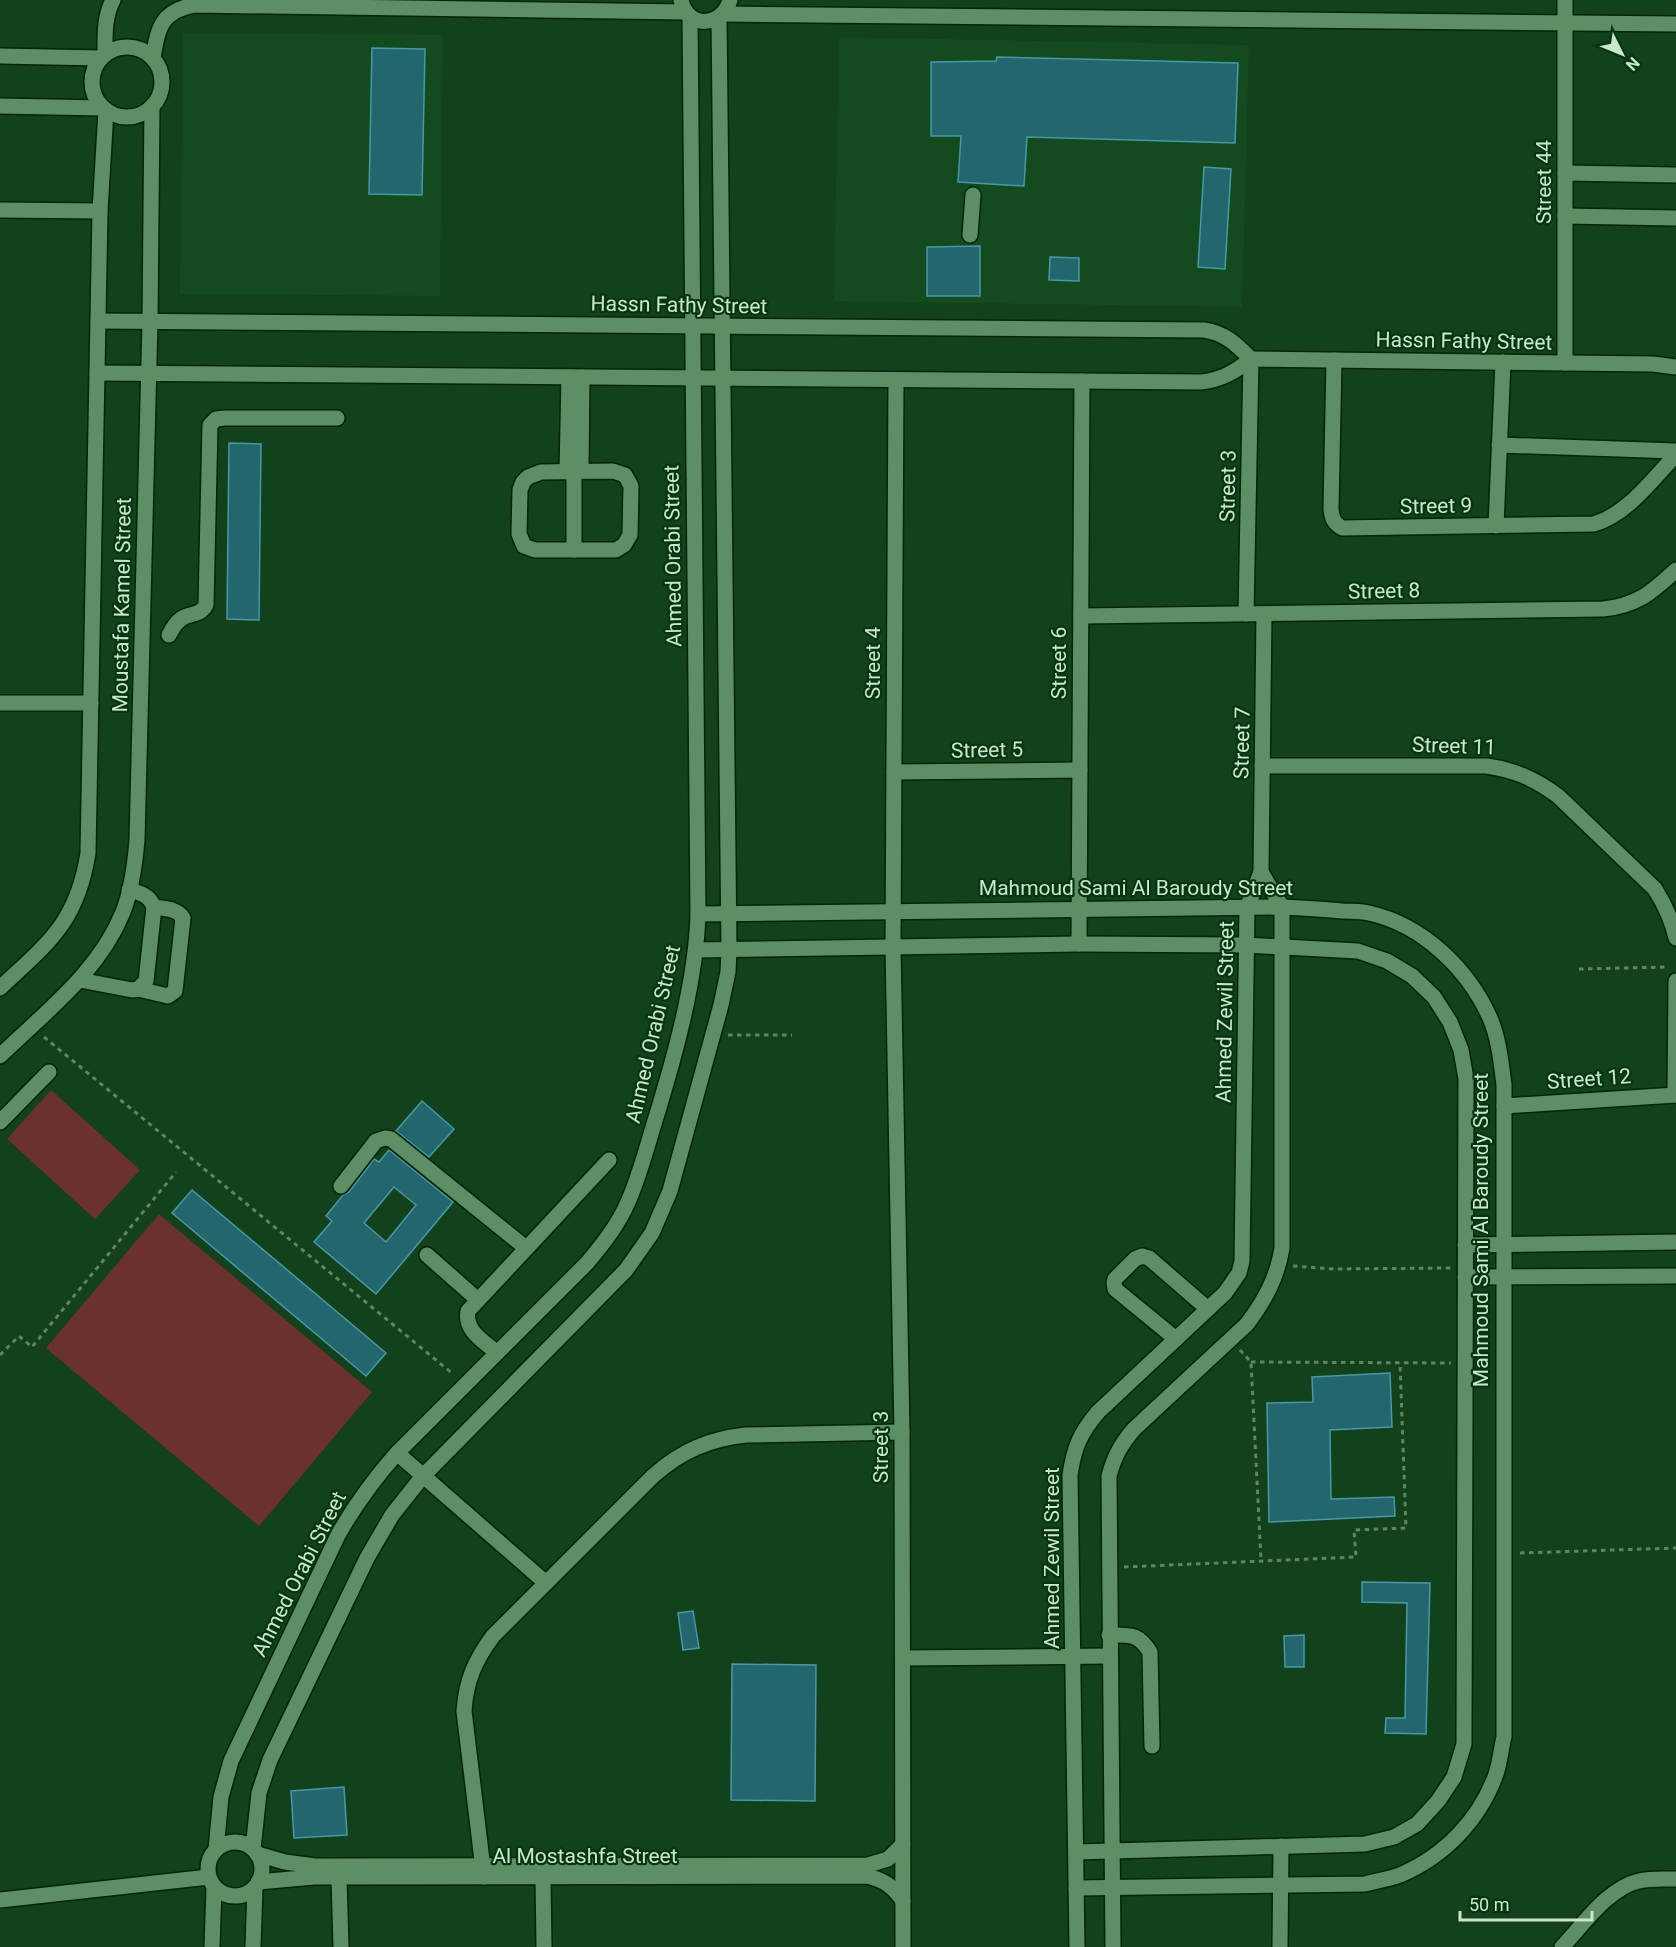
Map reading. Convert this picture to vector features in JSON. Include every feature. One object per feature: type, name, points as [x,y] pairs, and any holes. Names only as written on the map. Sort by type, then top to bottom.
[{"type":"street","points":[[103,56],[105,24],[113,0]]},
{"type":"street","name":"Street 44","points":[[1565,0],[1565,363]]},
{"type":"street","points":[[153,58],[158,29],[164,20],[172,12],[183,7],[194,6],[685,9],[705,22],[724,10],[1676,24]]},
{"type":"street","name":"Ahmed Orabi Street","points":[[216,1849],[221,1797],[238,1743],[338,1535],[365,1492],[397,1453],[603,1245],[628,1203],[637,1181],[665,1087],[690,985],[696,950],[698,914],[693,378],[685,9]]},
{"type":"street","points":[[254,1947],[257,1885],[262,1873],[261,1863],[255,1851],[259,1793],[270,1760],[379,1536],[423,1476],[626,1270],[640,1252],[662,1213],[670,1191],[725,987],[729,950],[729,914],[723,378],[724,10]]},
{"type":"street","points":[[124,46],[145,51],[153,58],[159,66],[162,87],[152,106],[135,116],[125,117],[104,109],[96,99],[92,88],[95,67],[103,56],[124,46]]},
{"type":"street","points":[[0,56],[103,56]]},
{"type":"street","points":[[0,106],[104,109]]},
{"type":"street","name":"Moustafa Kamel Street","points":[[0,1056],[80,980],[107,945],[123,912],[133,876],[137,840],[149,374],[152,106]]},
{"type":"street","name":"Moustafa Kamel Street","points":[[0,988],[53,938],[67,919],[84,876],[88,853],[100,211],[104,109]]},
{"type":"street","points":[[1565,173],[1676,175]]},
{"type":"street","points":[[970,235],[973,195]]},
{"type":"street","points":[[0,210],[100,211]]},
{"type":"street","points":[[1565,216],[1676,218]]},
{"type":"street","name":"Hassn Fathy Street","points":[[98,321],[1204,330],[1222,334],[1251,358],[1653,364],[1676,368]]},
{"type":"street","points":[[97,374],[1210,381],[1227,376],[1251,358]]},
{"type":"street","name":"Street 3","points":[[1246,614],[1251,358]]},
{"type":"street","name":"Street 9","points":[[1334,360],[1331,509],[1336,524],[1342,528],[1594,524],[1606,520],[1625,507],[1676,453]]},
{"type":"street","points":[[1496,526],[1503,362]]},
{"type":"street","points":[[574,550],[576,377]]},
{"type":"street","name":"Street 4","points":[[893,947],[896,380]]},
{"type":"street","name":"Street 6","points":[[1078,944],[1082,381]]},
{"type":"street","points":[[169,635],[179,620],[198,614],[206,605],[210,425],[216,419],[225,418],[337,418]]},
{"type":"street","points":[[1500,445],[1676,453]]},
{"type":"street","points":[[613,471],[625,475],[631,486],[630,535],[624,545],[616,550],[574,550],[529,549],[524,546],[519,534],[520,490],[523,482],[534,473],[613,471]]},
{"type":"street","name":"Street 8","points":[[1081,616],[1619,607],[1634,603],[1647,595],[1676,570]]},
{"type":"street","name":"Street 7","points":[[1261,872],[1264,614]]},
{"type":"street","points":[[0,704],[91,703]]},
{"type":"street","name":"Street 11","points":[[1262,766],[1487,766],[1525,775],[1558,796],[1655,889],[1672,921],[1676,938]]},
{"type":"street","name":"Street 5","points":[[894,772],[1080,770]]},
{"type":"street","points":[[1113,1947],[1109,1476],[1122,1443],[1134,1429],[1247,1324],[1261,1306],[1272,1286],[1282,1248],[1282,907],[1261,872]]},
{"type":"street","name":"Ahmed Zewil Street","points":[[1077,1947],[1070,1475],[1072,1458],[1086,1426],[1208,1309],[1233,1283],[1239,1273],[1242,1261],[1247,908],[1261,872]]},
{"type":"street","points":[[129,890],[150,898],[154,907],[146,981],[138,989]]},
{"type":"street","points":[[80,980],[168,996],[175,991],[183,918],[180,912],[175,910],[154,907]]},
{"type":"street","name":"Mahmoud Sami Al Baroudy Street","points":[[698,914],[1282,907],[1369,912],[1400,924],[1429,941],[1454,963],[1475,990],[1491,1020],[1500,1052],[1504,1085],[1504,1737],[1496,1773],[1482,1806],[1460,1835],[1432,1858],[1400,1875],[1365,1884],[1076,1887]]},
{"type":"street","name":"Mahmoud Sami Al Baroudy Street","points":[[696,950],[1078,944],[1246,945],[1358,951],[1387,961],[1412,976],[1434,997],[1450,1022],[1461,1050],[1466,1079],[1464,1744],[1454,1777],[1438,1801],[1418,1824],[1394,1838],[1365,1844],[1076,1852]]},
{"type":"street","name":"Street 3","points":[[893,947],[902,1432],[903,1947]]},
{"type":"street","points":[[1676,981],[1676,1095]]},
{"type":"street","points":[[0,1122],[49,1072]]},
{"type":"street","name":"Street 12","points":[[1504,1106],[1676,1095]]},
{"type":"street","points":[[341,1186],[376,1141],[391,1139],[526,1248]]},
{"type":"street","points":[[497,1353],[469,1326],[466,1319],[468,1311],[609,1160]]},
{"type":"street","points":[[1465,1245],[1676,1242]]},
{"type":"street","points":[[427,1255],[478,1300]]},
{"type":"street","points":[[1176,1339],[1115,1288],[1115,1279],[1135,1259],[1142,1256],[1149,1258],[1208,1309]]},
{"type":"street","points":[[1465,1273],[1504,1277],[1676,1276]]},
{"type":"street","points":[[483,1871],[464,1711],[471,1671],[480,1653],[493,1636],[669,1462],[687,1451],[726,1437],[746,1435],[902,1432]]},
{"type":"street","points":[[397,1453],[546,1582]]},
{"type":"street","points":[[1109,1635],[1135,1635],[1150,1652],[1152,1746]]},
{"type":"street","points":[[903,1658],[1110,1656]]},
{"type":"street","points":[[212,1947],[211,1882],[208,1867],[210,1857],[216,1849],[234,1842],[244,1844],[255,1851]]},
{"type":"street","name":"Al Mostashfa Street","points":[[257,1885],[300,1877],[483,1871],[868,1865],[888,1859],[903,1844]]},
{"type":"street","points":[[1280,1947],[1281,1846]]},
{"type":"street","name":"Al Mostashfa Street","points":[[255,1851],[285,1862],[315,1866],[483,1871],[543,1877],[867,1876],[888,1884],[897,1891],[903,1901]]},
{"type":"street","points":[[339,1877],[341,1947]]},
{"type":"street","points":[[543,1877],[544,1947]]},
{"type":"street","points":[[1562,1947],[1615,1892],[1640,1881],[1676,1880]]},
{"type":"street","points":[[211,1882],[221,1893],[230,1896],[248,1893],[257,1885]]},
{"type":"street","points":[[0,1900],[211,1882]]},
{"type":"path","points":[[1579,969],[1676,967]]},
{"type":"path","points":[[31,1026],[466,1384]]},
{"type":"path","points":[[713,1035],[792,1035]]},
{"type":"path","points":[[0,1355],[19,1336],[32,1347],[176,1172]]},
{"type":"path","points":[[1279,1265],[1465,1273]]},
{"type":"path","points":[[1261,1561],[1251,1362],[1465,1363]]},
{"type":"path","points":[[1109,1568],[1356,1557],[1354,1530],[1406,1528],[1400,1363]]},
{"type":"path","points":[[1504,1554],[1676,1548]]},
{"type":"shaded area","points":[[183,33],[443,35],[440,296],[180,294]]},
{"type":"shaded area","points":[[839,37],[1249,45],[1242,307],[834,301]]},
{"type":"shaded area","points":[[51,1090],[140,1170],[95,1219],[7,1139]]},
{"type":"shaded area","points":[[159,1214],[372,1392],[259,1526],[46,1348]]},
{"type":"building","points":[[372,48],[425,49],[422,195],[369,194]]},
{"type":"building","points":[[997,57],[1238,63],[1235,143],[1027,137],[1024,186],[958,182],[961,136],[931,136],[931,62],[996,61]]},
{"type":"building","points":[[1204,167],[1231,169],[1225,269],[1198,267]]},
{"type":"building","points":[[980,246],[980,296],[927,296],[927,247]]},
{"type":"building","points":[[1050,257],[1079,258],[1079,281],[1049,280]]},
{"type":"building","points":[[229,443],[261,444],[259,620],[227,619]]},
{"type":"building","points":[[422,1101],[454,1129],[429,1157],[396,1131]]},
{"type":"building","points":[[389,1150],[453,1202],[376,1294],[314,1242],[332,1221],[326,1216],[343,1195],[349,1192],[374,1159],[379,1162]],"holes":[[[394,1187],[416,1205],[386,1242],[364,1223]]]},
{"type":"building","points":[[192,1190],[386,1353],[366,1376],[172,1213]]},
{"type":"building","points":[[1390,1373],[1392,1427],[1330,1430],[1331,1499],[1394,1497],[1395,1516],[1269,1522],[1267,1403],[1313,1402],[1312,1377]]},
{"type":"building","points":[[1362,1582],[1430,1583],[1426,1734],[1385,1733],[1386,1718],[1405,1718],[1407,1603],[1362,1602]]},
{"type":"building","points":[[693,1611],[699,1648],[683,1650],[678,1613]]},
{"type":"building","points":[[1304,1635],[1304,1667],[1285,1667],[1284,1636]]},
{"type":"building","points":[[732,1664],[816,1665],[815,1801],[731,1800]]},
{"type":"building","points":[[344,1787],[347,1835],[294,1838],[291,1791]]}]
